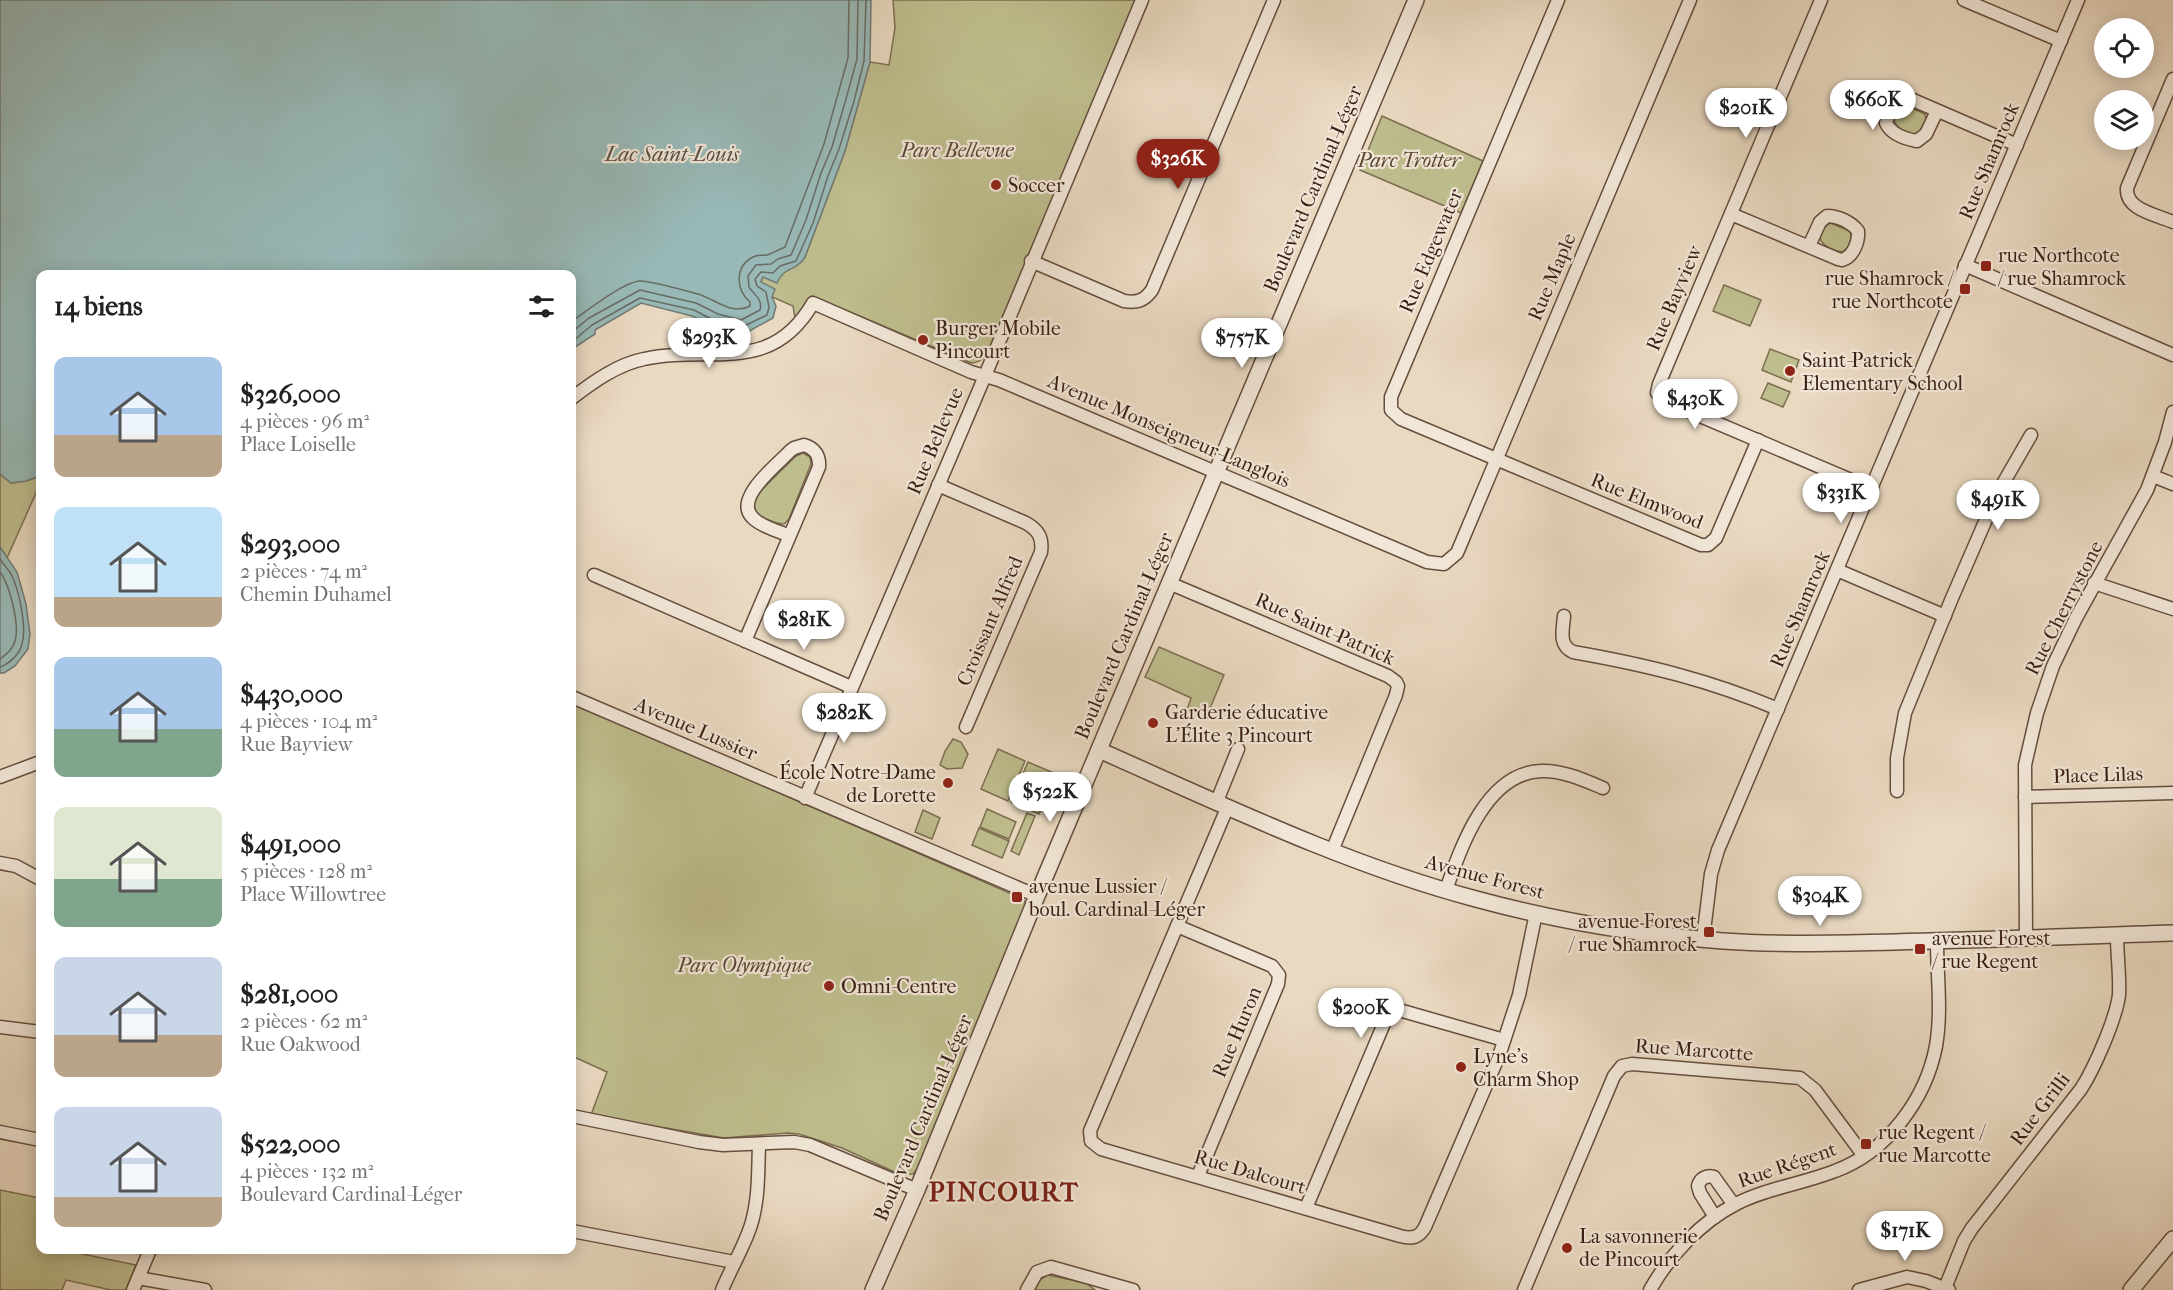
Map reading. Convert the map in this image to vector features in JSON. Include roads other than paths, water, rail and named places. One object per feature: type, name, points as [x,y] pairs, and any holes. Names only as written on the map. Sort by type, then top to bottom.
[{"type":"street","name":"Rue Bellevue","points":[[805,798],[1142,0]]},
{"type":"street","points":[[1031,261],[1124,302],[1133,303],[1146,297],[1152,290],[1274,0]]},
{"type":"street","name":"Boulevard Cardinal-Léger","points":[[873,1290],[1416,0]]},
{"type":"street","name":"Rue Edgewater","points":[[1496,459],[1401,419],[1391,410],[1389,404],[1558,0]]},
{"type":"street","name":"Rue Maple","points":[[1444,564],[1456,553],[1690,0]]},
{"type":"street","name":"Rue Bayview","points":[[1821,0],[1657,393],[1665,401],[1872,489]]},
{"type":"street","points":[[1964,0],[2061,41]]},
{"type":"street","name":"Rue Shamrock","points":[[1703,939],[1711,874],[1718,850],[2078,0]]},
{"type":"street","points":[[2172,87],[2126,194],[2128,200],[2136,207],[2173,222]]},
{"type":"street","points":[[1937,111],[2017,145]]},
{"type":"street","points":[[1731,214],[1809,246]]},
{"type":"street","points":[[1965,265],[2173,355]]},
{"type":"street","name":"Avenue Monseigneur-Langlois","points":[[576,395],[617,369],[641,359],[684,353],[741,354],[762,348],[776,341],[797,325],[813,303],[971,372],[999,380],[1427,562],[1444,564]]},
{"type":"street","name":"Rue Cherrystone","points":[[2026,938],[2025,765],[2037,713],[2053,666],[2094,583],[2140,505],[2153,476],[2173,412]]},
{"type":"street","points":[[1897,791],[1897,759],[1905,713],[1997,494],[2031,435]]},
{"type":"street","name":"Rue Elmwood","points":[[1496,459],[1701,545],[1708,545],[1716,538],[1758,440]]},
{"type":"street","points":[[745,641],[819,467],[816,452],[804,446],[790,451],[753,489],[747,499],[748,511],[755,520],[788,536]]},
{"type":"street","points":[[2153,476],[2173,484]]},
{"type":"street","name":"Croissant Alfred","points":[[938,485],[1026,523],[1037,531],[1042,544],[1041,552],[966,727]]},
{"type":"street","points":[[1837,570],[1944,616]]},
{"type":"street","points":[[594,575],[851,687]]},
{"type":"street","name":"Rue Saint-Patrick","points":[[1169,583],[1388,676],[1396,682],[1398,691],[1332,851]]},
{"type":"street","points":[[2094,583],[2173,609]]},
{"type":"street","points":[[1564,616],[1563,643],[1573,652],[1671,672],[1709,683],[1778,709]]},
{"type":"street","name":"Avenue Lussier","points":[[576,699],[1037,896]]},
{"type":"street","name":"Rue Dalcourt","points":[[1238,749],[1222,804],[1177,926],[1090,1131],[1095,1146],[1400,1236],[1409,1238],[1420,1235],[1504,1040],[1520,995],[1536,913]]},
{"type":"street","name":"Avenue Forest","points":[[1099,750],[1332,851],[1446,890],[1536,913],[1631,931],[1703,939],[1799,944],[2173,933]]},
{"type":"street","points":[[0,777],[36,764]]},
{"type":"street","points":[[1446,890],[1472,827],[1490,799],[1510,780],[1532,772],[1552,771],[1603,788]]},
{"type":"street","name":"Place Lilas","points":[[2025,797],[2173,793]]},
{"type":"street","points":[[0,863],[16,866],[36,877]]},
{"type":"street","name":"Rue Huron","points":[[1177,926],[1272,966],[1280,975],[1198,1176]]},
{"type":"street","name":"Rue Grilli","points":[[1947,1289],[1964,1241],[1972,1228],[2081,1089],[2088,1076],[2118,1002],[2117,935]]},
{"type":"street","name":"Rue Régent","points":[[1650,1290],[1674,1255],[1715,1217],[1734,1205],[1769,1190],[1836,1171],[1864,1156],[1881,1143],[1904,1118],[1917,1097],[1928,1072],[1938,1031],[1937,941]]},
{"type":"street","points":[[1306,1208],[1388,1014],[1399,1010],[1504,1040]]},
{"type":"street","points":[[0,1026],[36,1031]]},
{"type":"street","name":"Rue Marcotte","points":[[1524,1290],[1614,1076],[1622,1066],[1632,1064],[1800,1078],[1815,1090],[1864,1156]]},
{"type":"street","points":[[576,1117],[723,1145],[794,1142],[810,1144],[917,1190]]},
{"type":"street","points":[[0,1132],[36,1139]]},
{"type":"street","points":[[722,1290],[755,1209],[758,1193],[759,1145]]},
{"type":"street","name":"Rue Régent","points":[[1715,1217],[1700,1193],[1698,1186],[1702,1179],[1714,1177],[1734,1205]]},
{"type":"street","points":[[576,1233],[734,1262]]},
{"type":"street","points":[[2131,1290],[2173,1239]]},
{"type":"street","points":[[148,1254],[135,1284],[205,1290]]},
{"type":"street","points":[[1027,1290],[1037,1272],[1051,1267],[1108,1287],[1133,1290]]},
{"type":"street","points":[[1859,1290],[1906,1276],[1947,1289]]},
{"type":"water","name":"Lac Saint-Louis","points":[[0,0],[871,0],[870,62],[845,151],[805,257],[798,265],[783,274],[777,283],[763,277],[761,282],[775,289],[772,297],[776,306],[773,318],[744,334],[713,327],[692,316],[641,303],[595,330],[595,334],[576,346],[576,270],[36,270],[36,477],[11,483],[0,474]]},
{"type":"water","points":[[0,547],[17,572],[26,604],[30,634],[28,649],[15,666],[4,673],[0,673]]},
{"type":"place","name":"Soccer","points":[[996,185]]},
{"type":"place","name":"rue Northcote / rue Shamrock","points":[[1986,266]]},
{"type":"place","name":"rue Shamrock / rue Northcote","points":[[1965,289]]},
{"type":"place","name":"Burger Mobile Pincourt","points":[[923,340]]},
{"type":"place","name":"Saint-Patrick Elementary School","points":[[1790,371]]},
{"type":"place","name":"Garderie éducative L'Élite 3 Pincourt","points":[[1153,723]]},
{"type":"place","name":"École Notre-Dame de Lorette","points":[[948,783]]},
{"type":"place","name":"avenue Lussier / boul. Cardinal-Léger","points":[[1017,897]]},
{"type":"place","name":"avenue Forest / rue Shamrock","points":[[1709,932]]},
{"type":"place","name":"avenue Forest / rue Regent","points":[[1920,949]]},
{"type":"place","name":"Omni-Centre","points":[[829,986]]},
{"type":"place","name":"Lyne's Charm Shop","points":[[1461,1067]]},
{"type":"place","name":"rue Regent / rue Marcotte","points":[[1866,1144]]},
{"type":"place","name":"La savonnerie de Pincourt","points":[[1567,1248]]},
{"type":"district","name":"PINCOURT","points":[[1004,1192]]},
{"type":"park label","name":"Parc Bellevue","points":[[957,150]]},
{"type":"park label","name":"Parc Trotter","points":[[1409,160]]},
{"type":"park label","name":"Parc Olympique","points":[[744,965]]}]
